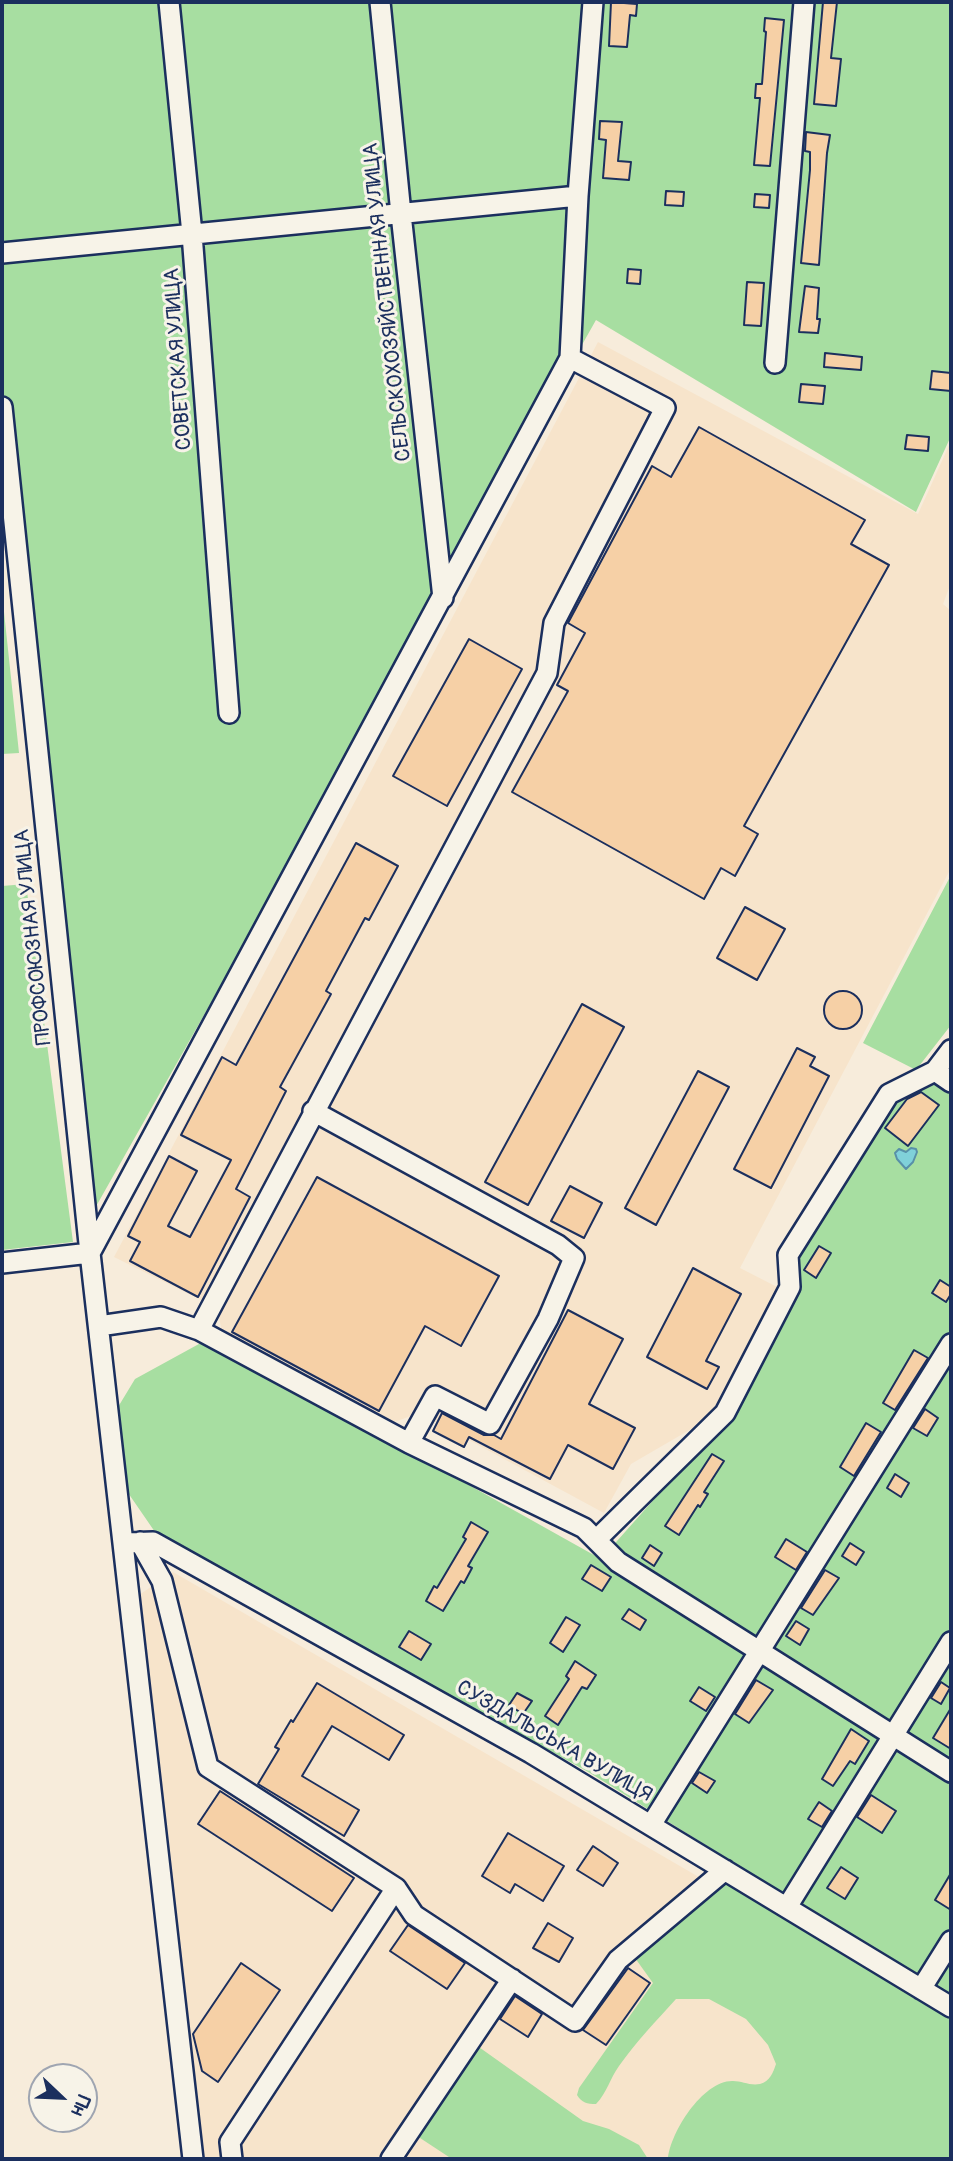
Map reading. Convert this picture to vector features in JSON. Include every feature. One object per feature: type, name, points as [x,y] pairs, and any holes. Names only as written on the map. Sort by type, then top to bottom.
[{"type":"street","name":"СОВЕТСКАЯ УЛИЦА","points":[[169,2],[192,234],[229,713]]},
{"type":"street","name":"СЕЛЬСКОХОЗЯЙСТВЕННАЯ УЛИЦА","points":[[380,2],[443,598]]},
{"type":"street","points":[[2,1263],[90,1253],[570,358],[578,196],[593,2]]},
{"type":"street","points":[[775,363],[804,2]]},
{"type":"street","points":[[2,253],[578,196]]},
{"type":"street","points":[[199,1330],[547,673],[554,622],[665,408],[570,358]]},
{"type":"street","name":"ПРОФСОЮЗНАЯ УЛИЦА","points":[[2,407],[90,1253],[131,1542],[193,2159]]},
{"type":"street","points":[[597,1539],[725,1413],[790,1287],[788,1255],[889,1094],[943,1076],[951,1050]]},
{"type":"street","points":[[313,1111],[558,1245],[574,1258],[548,1319],[490,1424],[435,1396],[409,1443]]},
{"type":"street","points":[[99,1326],[161,1317],[199,1330],[409,1443],[584,1528],[618,1562],[951,1772]]},
{"type":"street","points":[[651,1825],[951,1344]]},
{"type":"street","points":[[131,1542],[162,1581],[208,1767],[396,1888],[414,1915],[575,2021],[618,1960],[725,1870]]},
{"type":"street","name":"СУЗДАЛЬСЬКА ВУЛИЦЯ","points":[[131,1542],[153,1542],[531,1753],[951,2007]]},
{"type":"street","points":[[787,1908],[951,1642]]},
{"type":"street","points":[[232,2159],[230,2142],[396,1888]]},
{"type":"street","points":[[921,1989],[951,1941]]},
{"type":"street","points":[[391,2159],[512,1979]]},
{"type":"shaded area","points":[[598,342],[918,514],[951,441],[951,583],[943,604],[951,611],[951,868],[740,1268],[783,1290],[717,1414],[631,1464],[604,1513],[419,1413],[389,1424],[222,1332],[217,1308],[114,1257]]},
{"type":"shaded area","points":[[173,1572],[723,1891],[951,2159],[202,2159],[139,1595]]},
{"type":"green space","points":[[2,2],[951,2],[951,436],[916,512],[596,320],[94,1210],[2,499]]},
{"type":"green space","points":[[2,593],[19,753],[2,754]]},
{"type":"green space","points":[[951,875],[951,1025],[916,1070],[863,1043]]},
{"type":"green space","points":[[26,884],[73,1242],[2,1250],[2,886]]},
{"type":"green space","points":[[951,1070],[951,1998],[590,1773],[155,1532],[124,1487],[115,1412],[135,1379],[208,1339],[601,1559],[729,1415],[793,1256],[896,1096]]},
{"type":"green space","points":[[727,1883],[951,2020],[951,2159],[668,2159],[670,2148],[682,2123],[710,2089],[733,2081],[763,2083],[771,2076],[776,2064],[768,2045],[746,2019],[709,1999],[676,1999],[626,2057],[596,2104],[579,2098],[579,2088],[653,1983],[635,1958]]},
{"type":"green space","points":[[476,2045],[583,2121],[609,2129],[639,2145],[648,2159],[452,2159],[417,2136]]},
{"type":"water","points":[[911,1148],[917,1152],[906,1169],[895,1153],[899,1149],[906,1152]]},
{"type":"building","points":[[611,2],[637,4],[636,16],[630,15],[627,47],[609,46]]},
{"type":"building","points":[[823,2],[837,2],[831,58],[841,59],[836,106],[814,104]]},
{"type":"building","points":[[765,18],[784,20],[770,166],[754,165],[760,98],[755,98],[756,84],[762,84]]},
{"type":"building","points":[[600,121],[622,122],[618,161],[631,162],[629,180],[603,178],[606,140],[599,139]]},
{"type":"building","points":[[806,132],[830,135],[819,265],[801,263],[810,170],[810,152],[805,151]]},
{"type":"building","points":[[666,191],[684,192],[683,206],[665,205]]},
{"type":"building","points":[[755,194],[770,195],[769,208],[754,207]]},
{"type":"building","points":[[628,269],[641,270],[640,284],[627,283]]},
{"type":"building","points":[[747,282],[764,283],[761,326],[744,325]]},
{"type":"building","points":[[805,286],[819,288],[818,333],[799,332]]},
{"type":"building","points":[[825,353],[862,357],[861,370],[824,367]]},
{"type":"building","points":[[932,371],[951,373],[951,391],[930,389]]},
{"type":"building","points":[[801,384],[825,386],[823,404],[799,402]]},
{"type":"building","points":[[699,427],[865,520],[851,544],[889,565],[744,826],[758,834],[735,876],[721,868],[704,899],[512,792],[568,691],[557,685],[585,633],[568,623],[652,466],[671,477]]},
{"type":"building","points":[[907,435],[929,437],[928,451],[905,449]]},
{"type":"building","points":[[469,639],[522,669],[447,806],[393,776]]},
{"type":"building","points":[[356,843],[398,866],[369,920],[365,918],[326,991],[331,994],[280,1087],[286,1091],[236,1189],[250,1197],[198,1297],[130,1261],[140,1242],[128,1236],[169,1156],[197,1171],[168,1226],[190,1237],[231,1160],[181,1135],[222,1057],[236,1065]]},
{"type":"building","points":[[745,907],[785,929],[757,980],[717,958]]},
{"type":"building","points":[[843,991],[856,997],[862,1010],[856,1023],[843,1029],[830,1023],[824,1010],[830,997]]},
{"type":"building","points":[[582,1004],[624,1027],[528,1205],[485,1182]]},
{"type":"building","points":[[797,1048],[815,1057],[810,1066],[829,1076],[771,1188],[734,1169]]},
{"type":"building","points":[[698,1071],[729,1087],[656,1225],[625,1208]]},
{"type":"building","points":[[921,1092],[939,1105],[908,1146],[885,1128],[907,1099]]},
{"type":"building","points":[[317,1177],[499,1276],[461,1346],[425,1326],[379,1411],[232,1332]]},
{"type":"building","points":[[570,1186],[602,1203],[584,1238],[551,1221]]},
{"type":"building","points":[[819,1246],[831,1253],[816,1278],[804,1270]]},
{"type":"building","points":[[693,1268],[741,1294],[706,1361],[719,1367],[707,1389],[647,1357]]},
{"type":"building","points":[[940,1280],[951,1287],[951,1294],[946,1302],[932,1293]]},
{"type":"building","points":[[568,1310],[623,1339],[589,1404],[635,1428],[613,1469],[568,1445],[550,1479],[469,1437],[464,1447],[433,1431],[442,1413],[484,1435],[494,1435],[501,1439]]},
{"type":"building","points":[[914,1350],[928,1358],[895,1410],[883,1403]]},
{"type":"building","points":[[925,1409],[938,1418],[927,1436],[913,1428]]},
{"type":"building","points":[[866,1423],[881,1432],[854,1476],[840,1467]]},
{"type":"building","points":[[712,1454],[724,1461],[704,1492],[708,1494],[679,1535],[665,1526]]},
{"type":"building","points":[[895,1474],[909,1483],[901,1497],[887,1488]]},
{"type":"building","points":[[471,1522],[488,1532],[468,1566],[472,1568],[464,1583],[461,1581],[443,1611],[426,1601],[434,1586],[437,1588],[466,1539],[463,1537]]},
{"type":"building","points":[[786,1539],[807,1552],[796,1570],[775,1557]]},
{"type":"building","points":[[850,1543],[864,1552],[856,1565],[842,1556]]},
{"type":"building","points":[[650,1545],[662,1553],[654,1566],[642,1558]]},
{"type":"building","points":[[591,1565],[611,1577],[602,1591],[582,1579]]},
{"type":"building","points":[[825,1570],[839,1578],[813,1615],[801,1608]]},
{"type":"building","points":[[629,1609],[646,1620],[640,1630],[622,1619]]},
{"type":"building","points":[[566,1617],[580,1625],[563,1652],[550,1643]]},
{"type":"building","points":[[796,1621],[809,1629],[800,1645],[786,1636]]},
{"type":"building","points":[[409,1631],[431,1644],[421,1660],[399,1647]]},
{"type":"building","points":[[575,1661],[596,1675],[587,1689],[582,1687],[558,1725],[545,1716],[569,1679],[566,1676]]},
{"type":"building","points":[[756,1680],[773,1690],[749,1723],[735,1714]]},
{"type":"building","points":[[941,1682],[950,1688],[941,1704],[931,1698]]},
{"type":"building","points":[[317,1683],[404,1735],[389,1760],[332,1726],[302,1776],[359,1810],[344,1836],[258,1784],[279,1749],[275,1747]]},
{"type":"building","points":[[699,1687],[715,1697],[706,1711],[690,1701]]},
{"type":"building","points":[[517,1693],[532,1701],[523,1714],[509,1705]]},
{"type":"building","points":[[951,1708],[951,1749],[933,1738]]},
{"type":"building","points":[[851,1729],[869,1741],[855,1764],[850,1761],[833,1786],[822,1779]]},
{"type":"building","points":[[699,1772],[715,1781],[707,1793],[692,1783]]},
{"type":"building","points":[[220,1791],[354,1878],[332,1911],[198,1824]]},
{"type":"building","points":[[871,1795],[896,1811],[882,1833],[857,1817]]},
{"type":"building","points":[[819,1802],[832,1811],[822,1827],[808,1819]]},
{"type":"building","points":[[508,1833],[564,1866],[543,1901],[515,1884],[510,1893],[482,1876]]},
{"type":"building","points":[[593,1846],[618,1863],[603,1886],[577,1870]]},
{"type":"building","points":[[841,1867],[858,1878],[845,1899],[827,1888]]},
{"type":"building","points":[[951,1873],[951,1910],[935,1900]]},
{"type":"building","points":[[548,1923],[573,1938],[559,1962],[533,1948]]},
{"type":"building","points":[[408,1925],[465,1963],[447,1989],[390,1951]]},
{"type":"building","points":[[241,1963],[280,1990],[218,2082],[202,2071],[193,2034]]},
{"type":"building","points":[[628,1968],[650,1983],[606,2045],[583,2030]]},
{"type":"building","points":[[515,1996],[542,2014],[528,2037],[500,2019]]}]
